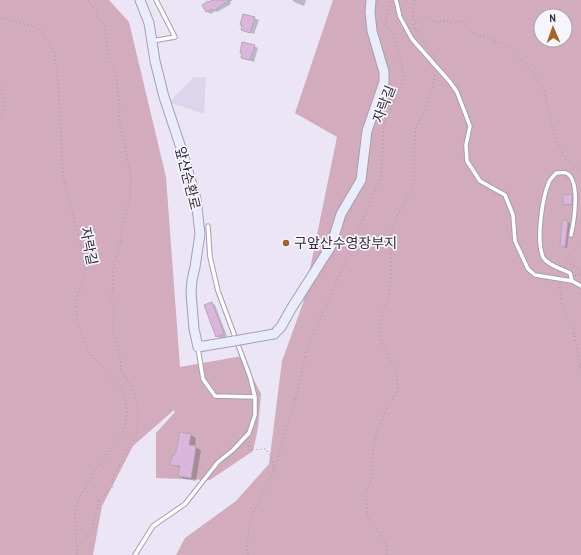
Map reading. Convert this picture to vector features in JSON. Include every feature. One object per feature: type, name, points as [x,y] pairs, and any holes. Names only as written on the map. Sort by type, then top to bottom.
[{"type":"street","name":"앞산순환로","points":[[140,0],[149,23],[151,41],[164,96],[196,199],[200,234],[191,293],[194,328],[198,347]]},
{"type":"street","points":[[198,347],[274,334],[282,327],[291,310],[332,246],[341,214],[361,180],[367,131],[383,87],[384,72],[372,30],[370,12],[371,0]]},
{"type":"lane","points":[[151,41],[175,37],[156,0]]},
{"type":"lane","points":[[396,0],[400,17],[412,38],[457,92],[470,126],[466,145],[467,161],[480,181],[505,195],[513,215],[515,240],[528,269],[535,274],[559,279],[571,279],[581,286]]},
{"type":"lane","points":[[571,235],[575,216],[575,184],[566,172],[556,173],[549,182],[543,203],[540,228],[541,245],[544,257],[548,262],[570,273],[571,279]]},
{"type":"lane","points":[[135,555],[153,526],[185,504],[218,462],[233,450],[248,432],[255,415],[255,397],[250,377],[218,291],[210,257],[208,226]]},
{"type":"lane","points":[[198,347],[203,379],[214,396],[255,397]]},
{"type":"path","points":[[76,548],[92,529],[99,500],[113,487],[112,480],[126,452],[136,437],[138,423],[138,407],[131,386],[121,370],[120,355],[113,333],[114,306],[110,300],[113,290],[113,271],[121,240],[122,223],[130,201],[131,176],[119,120],[120,106],[115,70],[108,58],[105,27],[97,17],[97,10],[88,0]]},
{"type":"path","name":"자락길","points":[[248,555],[247,548],[250,519],[273,472],[298,391],[306,350],[344,265],[381,176],[384,124],[406,76],[394,35],[385,24],[391,0]]},
{"type":"path","points":[[387,555],[387,548],[384,539],[369,519],[365,493],[373,476],[371,464],[377,431],[388,405],[393,400],[398,390],[396,372],[380,339],[380,326],[383,311],[388,299],[391,280],[391,251],[389,242],[393,225],[401,208],[414,187],[414,149],[416,127],[426,109],[434,83],[435,66],[437,60],[414,27],[413,20],[415,0]]},
{"type":"path","points":[[413,20],[415,23],[420,23],[426,17],[433,22],[439,23],[445,20],[450,23],[463,21],[470,28],[472,33],[508,45],[531,70],[544,90],[554,134],[558,144],[565,158],[581,170]]},
{"type":"path","name":"자락길","points":[[0,18],[33,26],[41,32],[54,51],[58,78],[63,177],[81,245],[85,269],[83,281],[75,301],[78,324],[87,349],[120,388],[124,396],[127,409],[124,430],[96,470],[78,501],[75,513],[77,555]]},
{"type":"path","points":[[0,86],[6,104],[0,121]]},
{"type":"path","points":[[571,279],[579,275],[580,271],[576,266],[569,264],[566,257],[581,241]]},
{"type":"path","points":[[559,279],[560,299],[564,311],[573,328],[581,369]]},
{"type":"path","points":[[248,432],[251,438],[248,447],[249,450],[266,449],[273,460],[273,472]]},
{"type":"shaded area","points":[[0,0],[109,0],[129,22],[166,177],[180,367],[242,356],[261,394],[258,428],[253,451],[210,480],[156,478],[156,433],[175,412],[174,410],[133,446],[102,506],[93,555],[0,555]]},
{"type":"shaded area","points":[[333,0],[581,0],[581,555],[176,555],[185,538],[236,501],[269,464],[282,361],[303,303],[337,137],[295,113]]},
{"type":"shaded area","points":[[194,77],[206,77],[204,114],[169,102]]},
{"type":"building","points":[[212,0],[230,0],[213,11],[212,9],[206,12],[202,5]]},
{"type":"building","points":[[243,14],[255,17],[250,33],[241,30],[242,25],[240,25]]},
{"type":"building","points":[[242,42],[255,45],[250,60],[241,58],[242,53],[240,53]]},
{"type":"building","points":[[572,194],[572,204],[563,205],[563,195]]},
{"type":"building","points":[[562,220],[568,221],[565,247],[560,246]]},
{"type":"building","points":[[212,302],[224,334],[216,337],[204,305]]},
{"type":"building","points":[[180,432],[191,434],[189,445],[196,446],[191,478],[178,476],[180,466],[170,465],[172,456],[174,456],[176,452]]},
{"type":"place","name":"구앞산수영장부지","points":[[286,243]]}]
